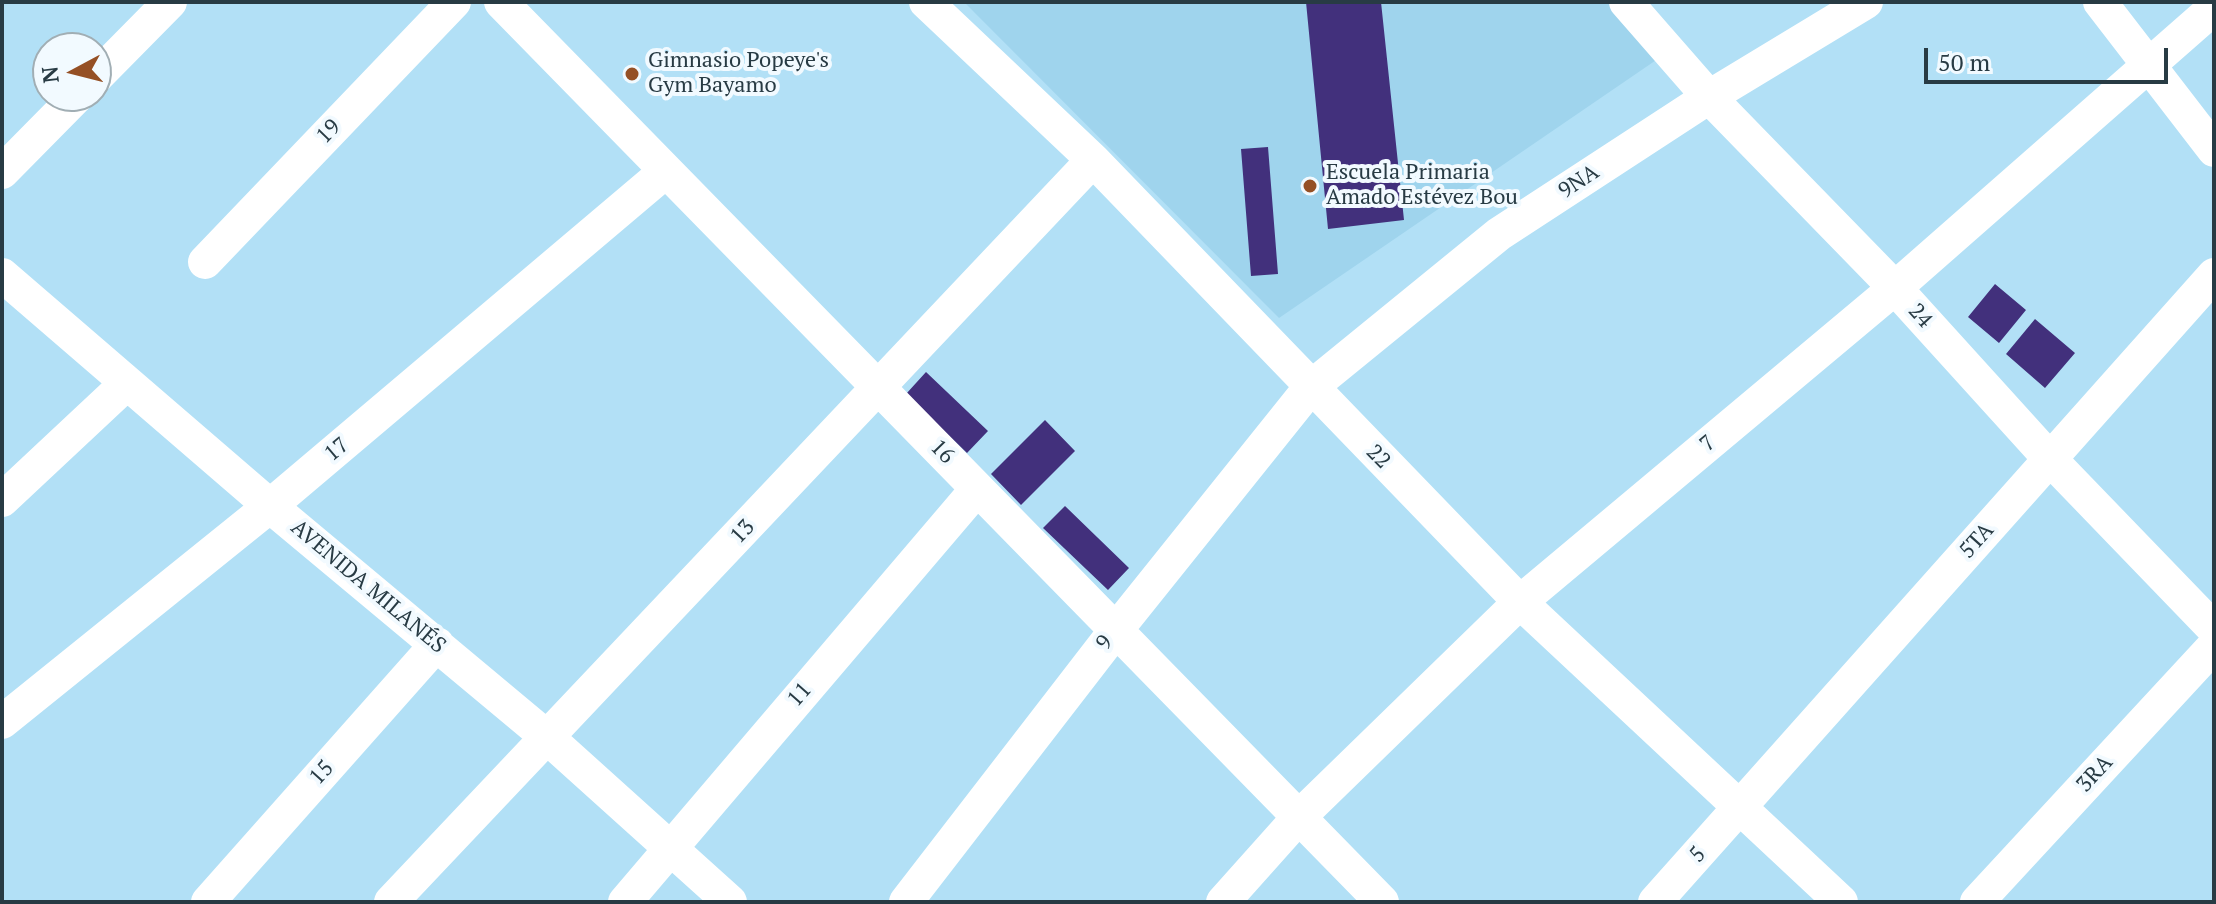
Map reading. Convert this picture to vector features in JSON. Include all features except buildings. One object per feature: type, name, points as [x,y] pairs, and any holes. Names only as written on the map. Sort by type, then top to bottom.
[{"type":"street","points":[[112,61],[170,2]]},
{"type":"street","name":"19","points":[[205,262],[454,2]]},
{"type":"street","name":"16","points":[[501,2],[1382,902]]},
{"type":"street","name":"22","points":[[926,2],[1093,160],[1520,602],[1841,902]]},
{"type":"street","name":"24","points":[[1626,2],[1709,97],[1895,288],[2050,459],[2214,629]]},
{"type":"street","name":"9NA","points":[[1310,388],[1499,234],[1709,97],[1866,2]]},
{"type":"street","points":[[2100,2],[2214,150]]},
{"type":"street","name":"7","points":[[1223,902],[1299,817],[1520,602],[1895,288],[2214,8]]},
{"type":"street","points":[[2,172],[61,112]]},
{"type":"street","name":"13","points":[[391,902],[1093,160]]},
{"type":"street","name":"17","points":[[2,722],[270,506],[666,171]]},
{"type":"street","name":"AVENIDA MILANÉS","points":[[2,275],[270,506],[548,738],[730,902]]},
{"type":"street","name":"5TA","points":[[1740,809],[2214,275]]},
{"type":"street","points":[[2,500],[127,383]]},
{"type":"street","name":"9","points":[[906,902],[1116,630],[1310,388]]},
{"type":"street","name":"11","points":[[625,902],[977,489]]},
{"type":"street","name":"15","points":[[208,902],[437,644]]},
{"type":"street","name":"3RA","points":[[1977,902],[2214,646]]},
{"type":"street","name":"5","points":[[1655,902],[1740,809]]},
{"type":"shaded area","name":"Escuela Primaria Amado Estévez Bou","points":[[964,2],[1618,2],[1665,54],[1279,318]]},
{"type":"place","name":"Gimnasio Popeye's Gym Bayamo","points":[[632,74]]},
{"type":"place","name":"Escuela Primaria Amado Estévez Bou","points":[[1310,186]]}]
